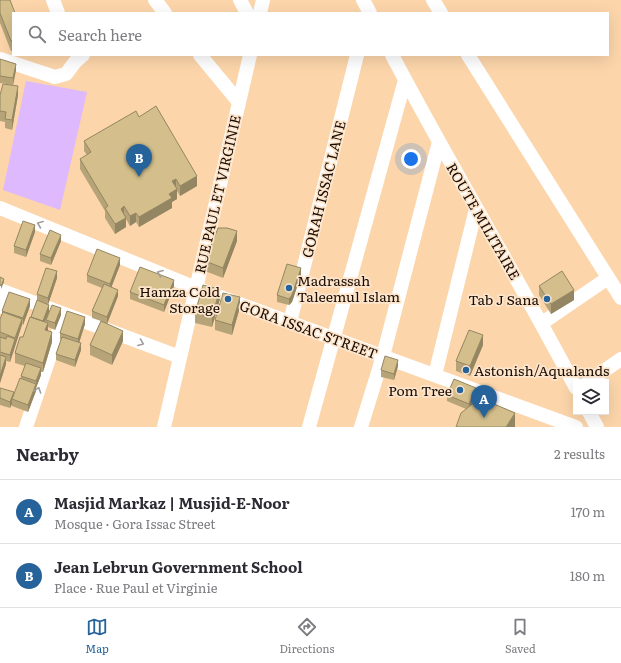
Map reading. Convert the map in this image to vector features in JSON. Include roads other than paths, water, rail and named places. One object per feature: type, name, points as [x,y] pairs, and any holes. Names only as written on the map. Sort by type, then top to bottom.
[{"type":"street","points":[[54,0],[58,12]]},
{"type":"street","points":[[240,0],[246,12]]},
{"type":"street","points":[[260,12],[263,0]]},
{"type":"street","points":[[433,0],[440,12]]},
{"type":"street","points":[[201,56],[238,101]]},
{"type":"street","name":"RUE PAUL ET VIRGINIE","points":[[164,427],[238,101],[250,56]]},
{"type":"street","name":"GORAH ISSAC LANE","points":[[290,322],[357,56]]},
{"type":"street","name":"ROUTE MILITAIRE","points":[[393,56],[476,209],[542,323],[573,382]]},
{"type":"street","points":[[469,56],[621,298]]},
{"type":"street","points":[[0,59],[55,77],[66,74],[77,58]]},
{"type":"street","points":[[310,427],[333,338],[405,80]]},
{"type":"street","points":[[361,427],[383,356],[439,142]]},
{"type":"street","name":"GORA ISSAC STREET","points":[[0,208],[196,288],[576,427]]},
{"type":"street","points":[[435,376],[476,209]]},
{"type":"street","points":[[542,323],[608,278]]},
{"type":"street","points":[[0,307],[2,291],[180,357]]},
{"type":"street","points":[[26,427],[64,314]]},
{"type":"street","points":[[592,379],[621,359]]},
{"type":"street","points":[[591,415],[597,427]]},
{"type":"place","name":"Jean Lebrun Government School","points":[[139,177]]},
{"type":"place","name":"Madrassah Taleemul Islam","points":[[289,288]]},
{"type":"place","name":"Hamza Cold Storage","points":[[228,299]]},
{"type":"place","name":"Tab J Sana","points":[[547,299]]},
{"type":"place","name":"Astonish/Aqualands","points":[[466,370]]},
{"type":"place","name":"Pom Tree","points":[[460,390]]},
{"type":"place","name":"Masjid Markaz | Musjid-E-Noor","points":[[484,418]]}]
